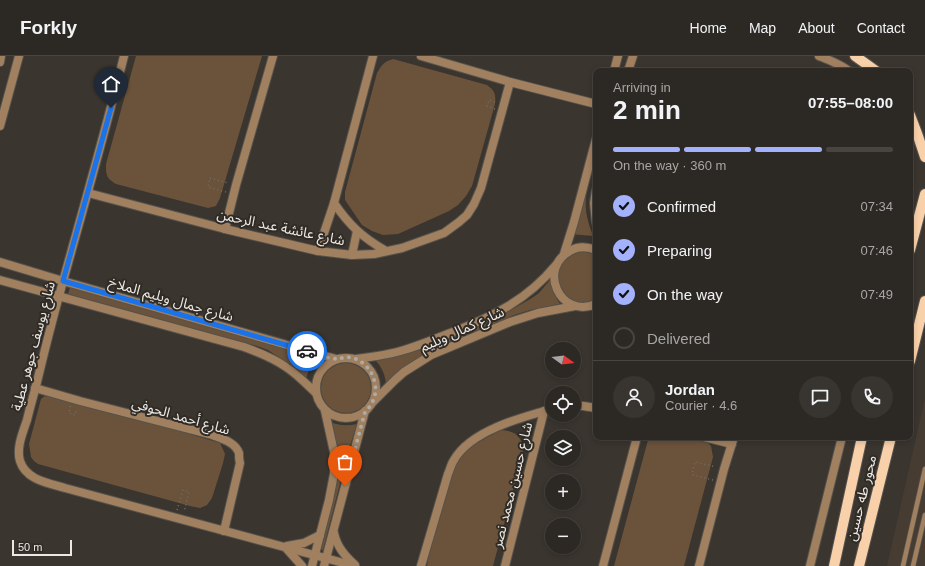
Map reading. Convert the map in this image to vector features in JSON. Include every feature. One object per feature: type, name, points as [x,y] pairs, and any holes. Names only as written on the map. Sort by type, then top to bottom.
[{"type":"main road","points":[[856,56],[872,68]]},
{"type":"main road","points":[[913,120],[925,157]]},
{"type":"main road","points":[[913,239],[925,194]]},
{"type":"main road","points":[[913,349],[925,301]]},
{"type":"main road","name":"محور طه حسين","points":[[834,566],[861,440]]},
{"type":"main road","name":"محور طه حسين","points":[[859,566],[890,440]]},
{"type":"street","points":[[0,126],[19,56]]},
{"type":"street","name":"شارع يوسف جوهر عطية","points":[[124,56],[20,441],[20,462],[24,470],[39,480],[315,555],[325,562],[354,566]]},
{"type":"street","points":[[225,228],[233,194],[273,56]]},
{"type":"street","points":[[318,251],[334,203],[373,56]]},
{"type":"street","points":[[421,56],[510,82],[593,103]]},
{"type":"street","points":[[615,68],[618,56]]},
{"type":"street","points":[[629,68],[633,56]]},
{"type":"street","points":[[819,56],[844,68]]},
{"type":"street","name":"شارع عائشة عبد الرحمن","points":[[88,193],[318,251],[352,255],[374,254],[402,248],[444,233],[459,222],[474,204],[481,188],[510,82]]},
{"type":"street","name":"شارع كمال ويليم","points":[[356,359],[385,355],[410,348],[473,324],[491,316],[518,300],[534,288],[547,276],[564,254],[593,150]]},
{"type":"street","points":[[334,203],[346,220],[357,231],[386,251]]},
{"type":"street","points":[[352,255],[357,231]]},
{"type":"street","points":[[564,254],[576,248],[585,247],[593,249]]},
{"type":"street","name":"شارع جمال ويليم الملاخ","points":[[0,262],[336,359]]},
{"type":"street","points":[[556,265],[554,273],[556,289],[561,297],[575,306]]},
{"type":"street","name":"شارع جمال ويليم الملاخ","points":[[0,280],[244,347],[271,358],[286,367],[316,393]]},
{"type":"street","points":[[587,306],[593,305]]},
{"type":"street","name":"شارع كمال ويليم","points":[[373,402],[404,372],[431,355],[510,322],[538,313],[575,306],[587,306]]},
{"type":"street","points":[[587,306],[593,308]]},
{"type":"street","points":[[346,357],[356,359],[367,366],[374,376],[376,389],[373,402],[365,412],[358,416],[341,418],[333,416],[325,411],[319,403],[316,393],[316,383],[320,372],[327,364],[336,359],[346,357]]},
{"type":"street","name":"شارع أحمد الحوفي","points":[[35,388],[227,440],[239,453],[240,463],[224,531]]},
{"type":"street","points":[[581,406],[593,408]]},
{"type":"street","points":[[312,566],[333,485],[334,474],[334,452],[325,411]]},
{"type":"street","points":[[420,566],[439,501],[454,460],[464,447],[488,431],[507,423],[545,411]]},
{"type":"street","points":[[325,562],[365,412]]},
{"type":"street","name":"شارع حسين محمد نصر","points":[[505,566],[545,421]]},
{"type":"street","points":[[603,566],[636,440]]},
{"type":"street","points":[[810,566],[841,440]]},
{"type":"street","points":[[699,566],[724,469],[733,441]]},
{"type":"street","points":[[333,530],[335,541],[341,551],[354,566]]},
{"type":"street","points":[[284,547],[304,543],[320,535]]},
{"type":"street","points":[[284,547],[302,566]]},
{"type":"lane","points":[[903,566],[925,468]]},
{"type":"lane","points":[[913,566],[925,514]]},
{"type":"path","points":[[489,100],[503,107],[487,106],[489,100]]},
{"type":"path","points":[[233,194],[208,187],[210,179],[236,185]]},
{"type":"path","points":[[721,482],[692,475],[693,468],[695,462],[724,469]]},
{"type":"path","points":[[183,490],[189,492],[178,519],[182,491],[183,490]]},
{"type":"shaded area","points":[[136,56],[262,56],[220,198],[216,206],[208,208],[116,184],[107,176],[106,164]]},
{"type":"shaded area","points":[[393,59],[487,85],[492,89],[495,95],[495,104],[472,186],[466,196],[458,205],[449,211],[398,234],[383,235],[362,225],[345,200],[345,192],[377,73],[383,64]]},
{"type":"shaded area","points":[[585,187],[587,188],[586,212],[593,236],[570,234]]},
{"type":"shaded area","points":[[580,252],[593,254],[593,301],[584,304],[574,302],[565,296],[560,287],[558,277],[560,267],[567,258]]},
{"type":"shaded area","points":[[550,280],[551,286],[560,304],[514,315],[427,353],[400,372],[386,386],[383,372],[375,360],[399,356],[415,351],[511,310],[539,293]]},
{"type":"shaded area","points":[[70,287],[323,356],[311,367],[307,374],[305,383],[290,365],[268,350],[68,294]]},
{"type":"shaded area","points":[[351,363],[356,364],[364,370],[370,378],[370,398],[364,406],[356,412],[341,413],[336,412],[328,406],[322,398],[321,383],[322,378],[328,370],[336,364]]},
{"type":"shaded area","points":[[45,396],[57,397],[220,443],[225,454],[212,498],[207,505],[200,508],[38,464],[31,457],[29,444],[41,399]]},
{"type":"shaded area","points":[[925,398],[925,566],[887,566]]},
{"type":"shaded area","points":[[330,422],[344,425],[357,424],[348,452],[323,550],[318,549],[337,446]]},
{"type":"shaded area","points":[[501,430],[515,433],[518,436],[522,443],[523,453],[493,566],[427,566],[453,468],[463,452]]},
{"type":"shaded area","points":[[648,440],[698,440],[708,443],[711,446],[713,457],[684,566],[614,566]]},
{"type":"way so far","points":[[307,351],[336,359],[346,357],[356,359],[367,366],[374,376],[376,389],[373,402],[365,412],[345,486]]},
{"type":"route","points":[[111,108],[63,281],[307,351]]}]
